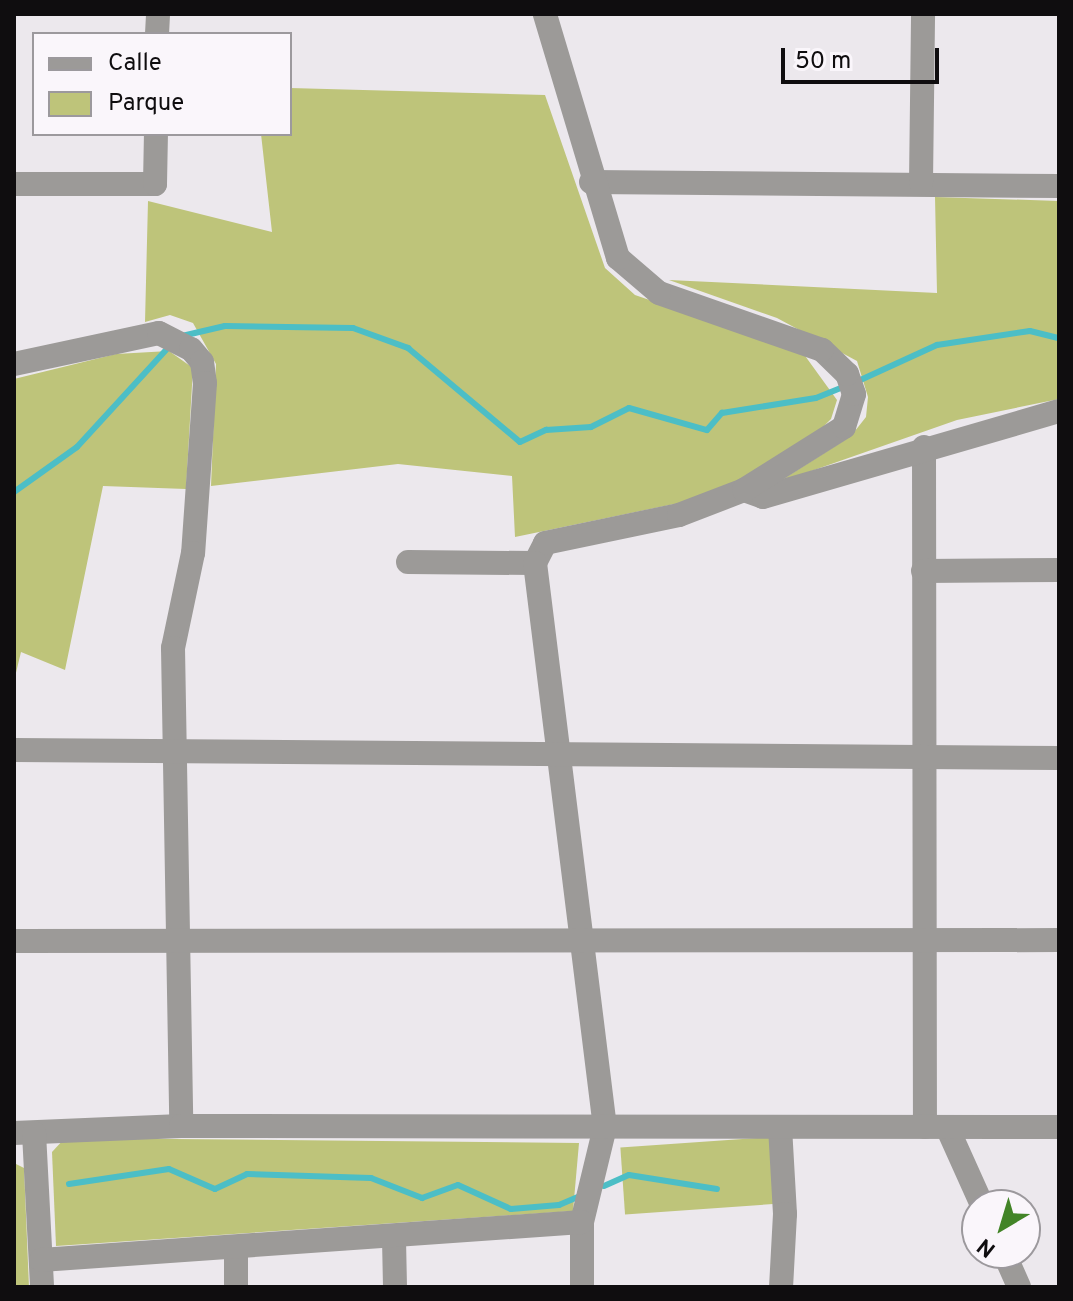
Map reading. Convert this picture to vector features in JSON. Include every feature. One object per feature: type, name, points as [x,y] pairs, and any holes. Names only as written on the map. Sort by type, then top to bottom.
[{"type":"street","points":[[545,14],[591,182],[618,258],[633,275],[659,293],[795,337],[834,358],[847,374],[854,394],[844,427],[744,490],[679,515],[545,543],[535,563],[556,755],[605,1127],[582,1222],[582,1287]]},
{"type":"street","points":[[921,183],[923,14]]},
{"type":"street","points":[[14,184],[155,184],[156,136]]},
{"type":"street","points":[[591,182],[1059,186]]},
{"type":"street","points":[[14,364],[159,333],[191,349],[202,362],[205,383],[193,553],[173,648],[181,1126]]},
{"type":"street","points":[[744,490],[763,497],[924,447],[1059,411]]},
{"type":"street","points":[[924,447],[922,938],[936,1127],[973,1189]]},
{"type":"street","points":[[408,562],[535,563]]},
{"type":"street","points":[[923,571],[1059,570]]},
{"type":"street","points":[[14,750],[174,755],[1059,758]]},
{"type":"street","points":[[14,941],[581,944],[922,938],[1059,940]]},
{"type":"street","points":[[42,1287],[24,1133],[181,1126],[1059,1127]]},
{"type":"street","points":[[780,1127],[785,1214],[781,1287]]},
{"type":"street","points":[[41,1260],[394,1239],[582,1222]]},
{"type":"street","points":[[394,1239],[395,1287]]},
{"type":"street","points":[[236,1247],[236,1287]]},
{"type":"green space","points":[[292,88],[545,95],[605,268],[635,295],[803,353],[837,400],[831,419],[815,435],[713,496],[515,537],[512,476],[398,464],[211,486],[216,364],[193,323],[170,315],[145,322],[148,201],[272,232],[261,136],[292,136]]},
{"type":"green space","points":[[935,197],[1059,201],[1059,399],[957,420],[777,483],[851,436],[866,417],[868,397],[857,361],[777,318],[669,280],[937,293]]},
{"type":"green space","points":[[169,351],[193,368],[186,489],[103,486],[65,670],[21,652],[14,681],[14,379],[116,354]]},
{"type":"green space","points":[[772,1137],[777,1204],[625,1214],[620,1148]]},
{"type":"green space","points":[[65,1138],[579,1143],[573,1211],[56,1246],[52,1152]]},
{"type":"green space","points":[[14,1163],[24,1168],[29,1287],[14,1287]]},
{"type":"waterway","points":[[182,336],[225,326],[353,328],[408,348],[520,442],[546,430],[591,427],[629,408],[707,430],[722,413],[816,398],[846,386]]},
{"type":"waterway","points":[[856,382],[937,345],[1030,331],[1059,338]]},
{"type":"waterway","points":[[14,492],[77,447],[166,350]]},
{"type":"waterway","points":[[69,1184],[169,1169],[215,1189],[247,1174],[371,1178],[422,1198],[458,1185],[511,1209],[559,1205],[578,1197]]},
{"type":"waterway","points":[[604,1186],[629,1175],[717,1189]]}]
